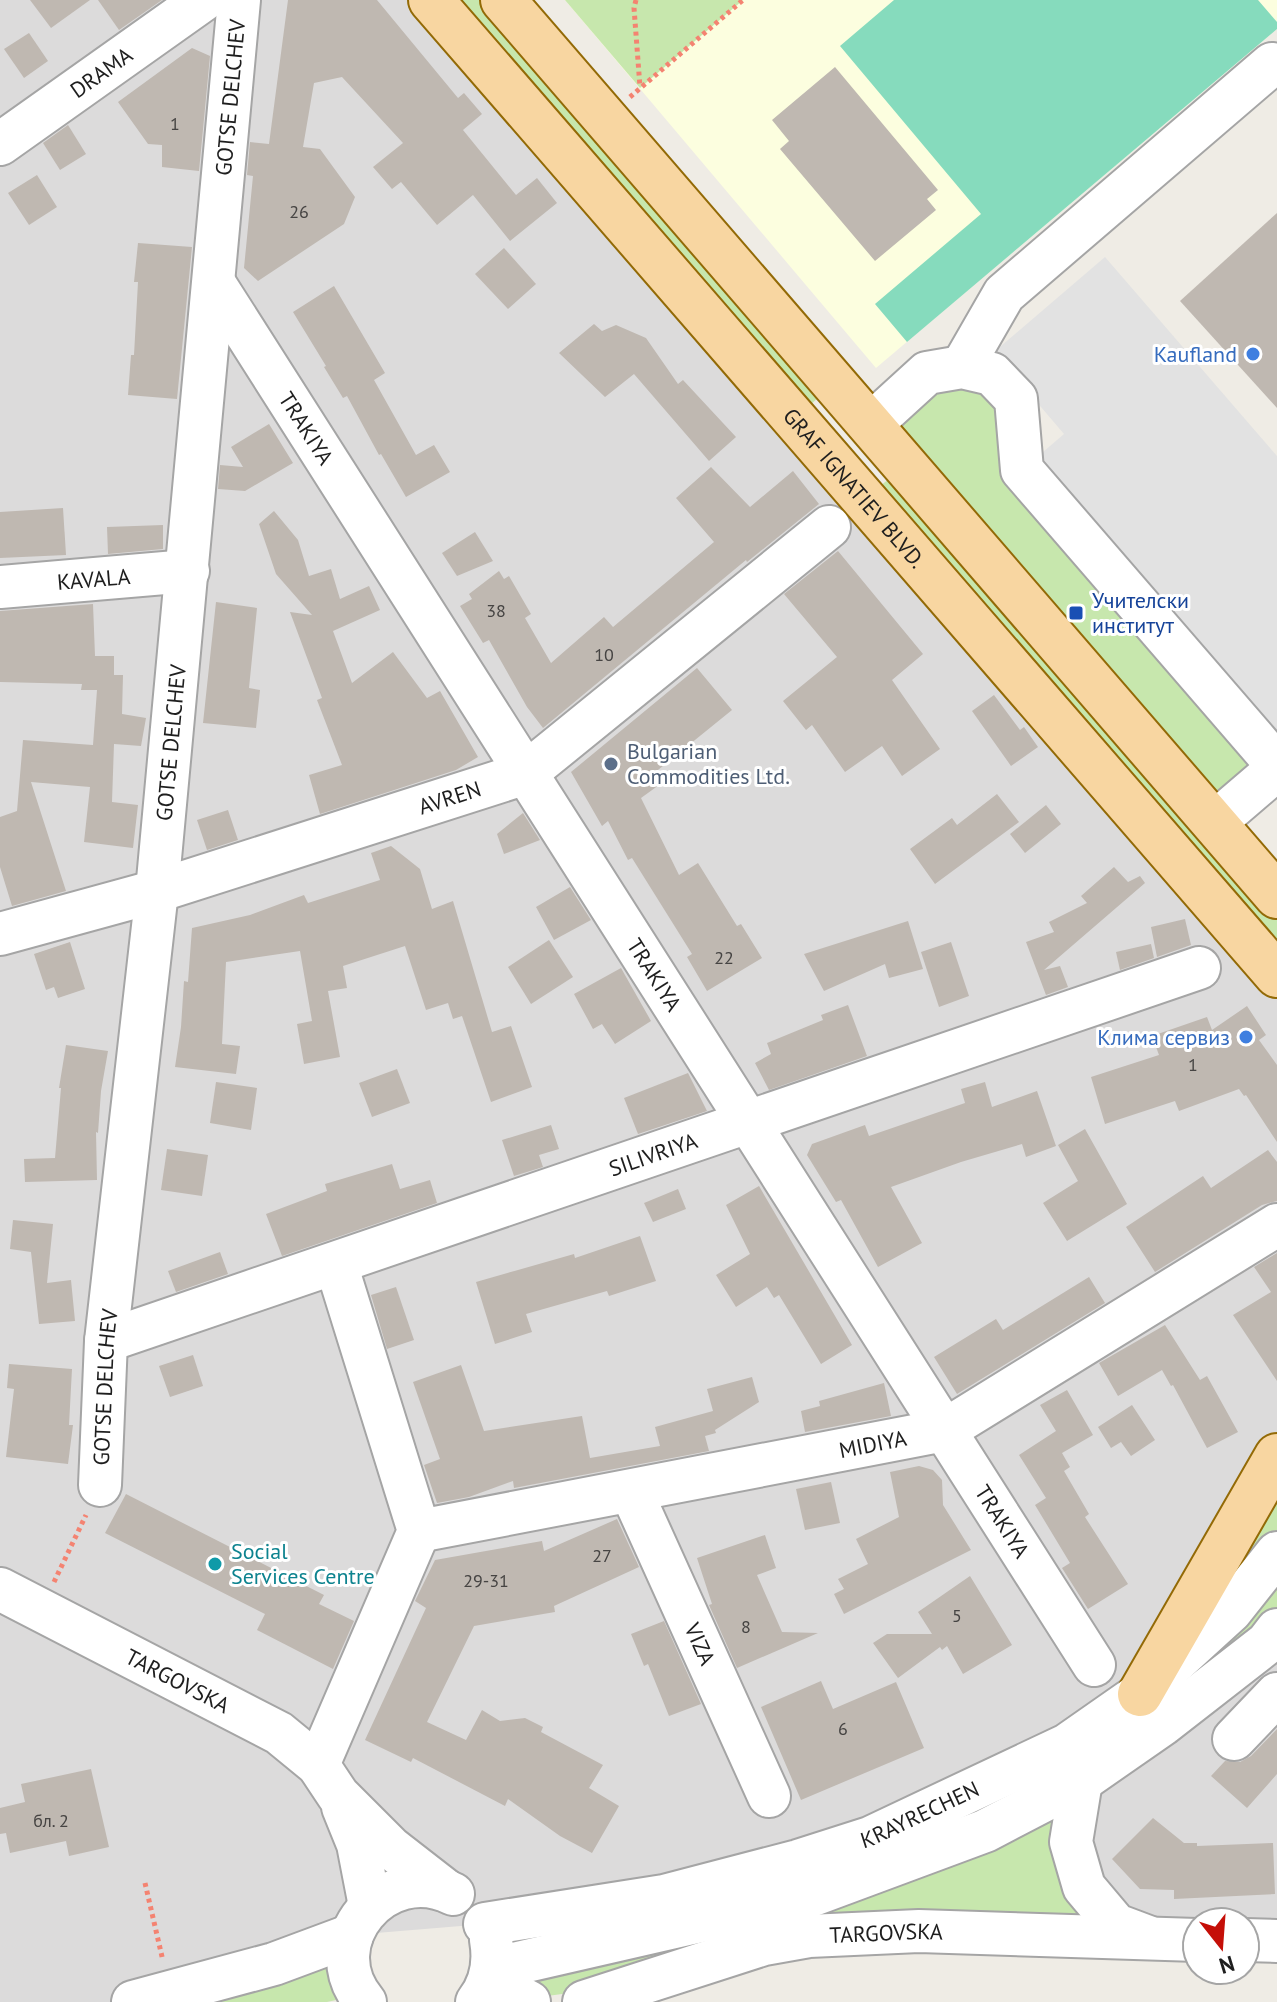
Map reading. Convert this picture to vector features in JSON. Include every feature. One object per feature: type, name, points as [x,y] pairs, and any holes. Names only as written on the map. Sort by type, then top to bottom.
[{"type":"main road","name":"GRAF IGNATIEV BLVD.","points":[[431,0],[1277,975]]},
{"type":"main road","points":[[503,0],[1277,896]]},
{"type":"main road","points":[[830,460],[870,425]]},
{"type":"main road","points":[[1140,1694],[1277,1456]]},
{"type":"street","name":"DRAMA","points":[[1,142],[203,0]]},
{"type":"street","name":"GOTSE DELCHEV","points":[[100,1485],[106,1341],[157,891],[239,0]]},
{"type":"street","points":[[962,367],[1004,294],[1272,64]]},
{"type":"street","name":"TRAKIYA","points":[[214,283],[1094,1665]]},
{"type":"street","points":[[870,425],[927,373],[962,367],[992,374],[1016,399],[1022,470],[1277,767],[1214,823]]},
{"type":"street","name":"AVREN","points":[[0,934],[157,891],[526,773],[829,527]]},
{"type":"street","name":"KAVALA","points":[[0,587],[188,571]]},
{"type":"street","name":"SILIVRIYA","points":[[106,1341],[1199,968]]},
{"type":"street","name":"MIDIYA","points":[[419,1531],[945,1430],[1277,1225]]},
{"type":"street","points":[[328,1780],[419,1531],[336,1264]]},
{"type":"street","name":"VIZA","points":[[631,1491],[769,1796]]},
{"type":"street","name":"KRAYRECHEN","points":[[485,1924],[664,1896],[798,1861],[870,1838],[1067,1745],[1140,1694],[1231,1611],[1277,1553]]},
{"type":"street","name":"TARGOVSKA","points":[[0,1589],[279,1733],[391,1848],[445,1890],[461,1898],[485,1924]]},
{"type":"street","name":"KRAYRECHEN","points":[[486,1984],[810,1896],[985,1831],[1081,1781],[1163,1724],[1267,1643],[1277,1630]]},
{"type":"street","points":[[1234,1739],[1277,1694]]},
{"type":"street","name":"TARGOVSKA","points":[[328,1780],[358,1844],[361,1921],[349,1966],[350,2000]]},
{"type":"street","points":[[1081,1781],[1071,1842],[1084,1887],[1116,1925],[1177,1940]]},
{"type":"street","points":[[152,1998],[274,1964],[361,1921],[386,1894],[405,1887],[425,1886],[445,1890]]},
{"type":"street","points":[[485,1924],[493,1951],[486,1984],[529,2002]]},
{"type":"street","name":"TARGOVSKA","points":[[584,2002],[764,1944],[809,1936],[919,1931],[1177,1940]]},
{"type":"path","points":[[636,0],[640,88]]},
{"type":"path","points":[[607,120],[743,0]]},
{"type":"path","points":[[40,1609],[100,1485]]},
{"type":"path","points":[[145,1883],[152,1998]]},
{"type":"shaded area","points":[[0,0],[431,0],[1277,975],[1277,1941],[1261,1932],[1261,1906],[1181,1906],[1181,1935],[870,1838],[485,1924],[352,1935],[133,2002],[0,2002]]},
{"type":"shaded area","points":[[565,0],[1277,0],[1277,29],[876,368]]},
{"type":"shaded area","points":[[1105,257],[1277,456],[1277,765],[1022,470],[1064,434],[994,352]]},
{"type":"green space","points":[[431,0],[503,0],[834,383],[795,419]]},
{"type":"green space","points":[[565,0],[743,0],[640,88]]},
{"type":"green space","points":[[894,0],[1258,0],[1277,22],[1277,29],[907,342],[875,304],[981,214],[840,46]]},
{"type":"green space","points":[[927,373],[992,374],[1022,470],[1277,765],[1214,823],[1277,896],[1277,975],[864,499],[905,466],[870,425]]},
{"type":"green space","points":[[1277,1456],[1277,1630],[1081,1781],[1071,1842],[1116,1925],[919,1931],[615,1987],[547,1996],[492,1969],[490,1938],[798,1861],[1140,1694]]},
{"type":"green space","points":[[352,1935],[359,1995],[327,2002],[133,2002]]},
{"type":"building","points":[[30,0],[90,0],[51,28]]},
{"type":"building","points":[[98,0],[162,0],[119,30]]},
{"type":"building","points":[[288,0],[377,0],[458,98],[464,93],[482,114],[463,130],[516,195],[537,178],[557,203],[510,241],[473,195],[437,225],[401,182],[392,189],[373,167],[403,143],[342,77],[314,83],[303,147],[320,149],[355,197],[344,224],[258,281],[244,268],[253,176],[247,175],[250,142],[269,144]]},
{"type":"building","points":[[29,33],[48,61],[24,78],[4,49]]},
{"type":"building","points":[[192,48],[210,56],[199,171],[162,167],[162,145],[148,144],[118,102]]},
{"type":"building","points":[[835,67],[938,190],[927,199],[936,210],[875,261],[780,149],[789,141],[772,120]]},
{"type":"building","points":[[68,125],[86,154],[60,170],[43,143]]},
{"type":"building","points":[[37,175],[57,207],[29,225],[8,193]]},
{"type":"building","name":"Kaufland","points":[[1277,213],[1277,408],[1180,301]]},
{"type":"building","points":[[138,243],[192,247],[177,399],[128,395],[131,355],[134,355],[138,282],[134,282]]},
{"type":"building","points":[[504,248],[536,284],[508,309],[475,274]]},
{"type":"building","points":[[334,286],[385,373],[374,380],[416,455],[434,445],[450,472],[406,497],[293,312]]},
{"type":"building","points":[[594,324],[602,331],[616,325],[646,338],[678,384],[683,380],[736,437],[709,461],[634,374],[605,397],[559,353]]},
{"type":"building","points":[[269,424],[293,463],[245,491],[218,489],[220,465],[243,467],[231,447]]},
{"type":"building","points":[[711,467],[750,507],[793,471],[819,504],[746,560],[543,728],[527,707],[489,640],[483,643],[460,606],[472,599],[469,594],[499,571],[504,579],[509,576],[531,614],[525,618],[551,663],[604,617],[613,627],[714,542],[676,498]]},
{"type":"building","points":[[63,508],[66,555],[0,558],[0,512]]},
{"type":"building","points":[[274,511],[298,540],[309,576],[331,569],[340,599],[369,586],[380,610],[333,631],[352,683],[393,652],[427,698],[440,691],[478,757],[456,770],[320,814],[309,775],[342,765],[317,700],[322,698],[290,612],[312,615],[276,574],[259,524]]},
{"type":"building","points":[[163,525],[163,549],[108,554],[107,527]]},
{"type":"building","points":[[475,532],[493,561],[457,576],[442,553]]},
{"type":"building","points":[[838,551],[923,654],[892,680],[940,749],[902,776],[882,746],[845,772],[812,725],[806,730],[783,701],[837,657],[784,594]]},
{"type":"building","points":[[216,602],[257,608],[249,688],[260,690],[256,728],[203,723]]},
{"type":"building","points":[[93,604],[95,656],[114,656],[114,675],[123,675],[122,714],[146,718],[141,746],[114,744],[112,802],[138,805],[133,848],[84,842],[90,787],[31,782],[66,891],[12,906],[0,867],[0,817],[17,811],[23,740],[93,745],[97,690],[81,690],[82,684],[0,682],[0,611]]},
{"type":"building","points":[[697,668],[732,710],[653,774],[659,785],[641,798],[679,875],[698,863],[737,926],[741,924],[762,958],[707,991],[687,957],[692,954],[632,858],[628,860],[608,821],[602,826],[571,772]]},
{"type":"building","points":[[994,695],[1020,730],[1024,727],[1038,747],[1011,766],[972,711]]},
{"type":"building","points":[[997,794],[1019,822],[935,884],[910,849],[952,818],[957,825]]},
{"type":"building","points":[[1046,805],[1061,824],[1025,853],[1010,834]]},
{"type":"building","points":[[228,810],[238,840],[207,850],[197,820]]},
{"type":"building","points":[[523,813],[540,840],[504,854],[497,834]]},
{"type":"building","points":[[391,846],[420,869],[432,909],[453,901],[492,1032],[511,1026],[532,1087],[491,1102],[462,1016],[453,1019],[448,1003],[426,1010],[405,946],[343,966],[347,988],[328,991],[340,1057],[304,1064],[297,1024],[312,1021],[300,951],[226,962],[222,1044],[240,1046],[236,1074],[175,1067],[184,981],[188,982],[192,928],[250,915],[304,895],[308,903],[380,880],[371,853]]},
{"type":"building","points":[[1114,867],[1128,882],[1140,876],[1145,883],[1044,970],[1060,966],[1068,987],[1046,995],[1026,942],[1054,932],[1049,922],[1087,903],[1081,896]]},
{"type":"building","points":[[570,887],[591,920],[554,940],[536,907]]},
{"type":"building","points":[[1185,919],[1191,945],[1157,957],[1151,927]]},
{"type":"building","points":[[908,921],[923,969],[889,978],[885,964],[824,991],[804,954]]},
{"type":"building","points":[[549,940],[573,977],[531,1004],[508,967]]},
{"type":"building","points":[[70,942],[85,989],[58,998],[54,987],[46,990],[34,954]]},
{"type":"building","points":[[951,942],[969,996],[939,1007],[921,952]]},
{"type":"building","points":[[1151,944],[1154,958],[1120,970],[1116,952]]},
{"type":"building","points":[[621,968],[651,1021],[615,1044],[602,1024],[593,1029],[574,994]]},
{"type":"building","points":[[848,1005],[867,1056],[769,1090],[755,1063],[771,1054],[767,1043],[823,1020],[821,1015]]},
{"type":"building","points":[[1247,1006],[1266,1035],[1259,1040],[1277,1065],[1277,1142],[1239,1089],[1179,1111],[1175,1101],[1105,1124],[1091,1077],[1159,1055],[1152,1036],[1207,1017],[1212,1030]]},
{"type":"building","points":[[66,1045],[108,1051],[96,1132],[97,1180],[25,1182],[24,1159],[55,1158],[59,1088]]},
{"type":"building","points":[[397,1069],[410,1103],[372,1117],[359,1083]]},
{"type":"building","points":[[688,1073],[707,1111],[638,1134],[624,1098]]},
{"type":"building","points":[[216,1082],[257,1088],[251,1130],[210,1123]]},
{"type":"building","points":[[985,1082],[992,1107],[1037,1091],[1056,1146],[1026,1157],[1022,1144],[891,1187],[922,1243],[878,1267],[841,1200],[836,1202],[807,1155],[812,1144],[865,1125],[869,1136],[965,1103],[961,1089]]},
{"type":"building","points":[[551,1125],[559,1149],[539,1155],[543,1167],[514,1176],[502,1140]]},
{"type":"building","points":[[1085,1129],[1127,1204],[1067,1241],[1043,1203],[1078,1181],[1058,1145]]},
{"type":"building","points":[[167,1149],[208,1155],[202,1196],[161,1190]]},
{"type":"building","points":[[1268,1150],[1277,1162],[1277,1201],[1262,1205],[1155,1272],[1126,1227],[1203,1176],[1211,1188]]},
{"type":"building","points":[[392,1164],[400,1189],[430,1180],[437,1203],[282,1256],[266,1214],[327,1191],[325,1184]]},
{"type":"building","points":[[759,1186],[852,1345],[821,1364],[779,1295],[774,1298],[767,1287],[736,1307],[716,1275],[750,1254],[726,1205]]},
{"type":"building","points":[[678,1189],[686,1209],[653,1222],[644,1203]]},
{"type":"building","points":[[13,1220],[53,1224],[47,1283],[71,1280],[75,1321],[39,1324],[31,1252],[10,1249]]},
{"type":"building","points":[[640,1236],[656,1281],[609,1296],[607,1291],[526,1314],[532,1332],[495,1344],[476,1282],[574,1254],[575,1258]]},
{"type":"building","points":[[220,1252],[228,1274],[176,1292],[168,1271]]},
{"type":"building","points":[[1277,1253],[1277,1381],[1233,1315],[1271,1292],[1254,1267]]},
{"type":"building","points":[[1089,1277],[1105,1303],[957,1394],[934,1357],[996,1319],[1003,1330]]},
{"type":"building","points":[[396,1287],[414,1340],[387,1349],[371,1295]]},
{"type":"building","points":[[1165,1325],[1200,1380],[1207,1376],[1238,1432],[1207,1448],[1162,1370],[1118,1396],[1099,1363]]},
{"type":"building","points":[[193,1355],[203,1386],[170,1397],[159,1366]]},
{"type":"building","points":[[9,1364],[72,1369],[69,1425],[73,1425],[68,1464],[6,1457],[14,1389],[7,1388]]},
{"type":"building","points":[[461,1365],[484,1431],[582,1416],[590,1458],[660,1446],[655,1427],[713,1411],[707,1389],[752,1377],[759,1402],[715,1430],[716,1433],[705,1436],[709,1451],[514,1488],[513,1481],[469,1497],[437,1503],[424,1465],[440,1459],[413,1382]]},
{"type":"building","points":[[884,1383],[891,1416],[805,1432],[801,1411],[820,1406],[819,1401]]},
{"type":"building","points":[[1067,1390],[1093,1435],[1062,1453],[1070,1467],[1064,1471],[1089,1514],[1085,1517],[1128,1584],[1088,1609],[1062,1568],[1070,1563],[1035,1505],[1046,1498],[1019,1455],[1056,1431],[1040,1405]]},
{"type":"building","points":[[1132,1405],[1155,1440],[1131,1456],[1121,1442],[1111,1448],[1098,1427]]},
{"type":"building","points":[[919,1466],[933,1470],[942,1480],[943,1505],[971,1550],[844,1614],[834,1594],[844,1589],[838,1579],[868,1564],[856,1539],[899,1517],[890,1472]]},
{"type":"building","points":[[831,1482],[840,1523],[805,1530],[796,1489]]},
{"type":"building","name":"Social Services Centre","points":[[126,1494],[324,1595],[319,1604],[354,1621],[333,1669],[257,1630],[265,1614],[105,1533]]},
{"type":"building","points":[[617,1519],[639,1567],[554,1606],[555,1612],[474,1626],[427,1722],[466,1740],[482,1710],[500,1721],[525,1718],[543,1727],[541,1732],[603,1765],[589,1788],[619,1806],[592,1853],[560,1836],[508,1799],[505,1806],[413,1758],[411,1762],[365,1740],[426,1608],[415,1601],[435,1560],[542,1541],[544,1551]]},
{"type":"building","points":[[765,1535],[776,1568],[757,1575],[782,1632],[818,1633],[737,1668],[709,1605],[712,1604],[697,1558]]},
{"type":"building","points":[[970,1576],[1012,1645],[963,1674],[947,1646],[942,1650],[940,1647],[898,1678],[873,1643],[887,1634],[932,1634],[918,1612]]},
{"type":"building","points":[[664,1621],[701,1704],[669,1716],[648,1664],[644,1666],[631,1634]]},
{"type":"building","points":[[821,1681],[833,1709],[896,1682],[924,1748],[801,1800],[761,1707]]},
{"type":"building","points":[[1277,1729],[1277,1774],[1247,1808],[1211,1776],[1225,1761],[1240,1762],[1251,1756]]},
{"type":"building","points":[[91,1769],[109,1847],[69,1856],[66,1841],[10,1853],[6,1833],[0,1834],[0,1808],[25,1802],[21,1784]]},
{"type":"building","points":[[1153,1818],[1184,1843],[1197,1843],[1197,1846],[1273,1843],[1275,1894],[1174,1899],[1174,1890],[1140,1889],[1112,1859]]},
{"type":"place","name":"Kaufland","points":[[1253,354]]},
{"type":"place","name":"Учителски институт","points":[[1076,613]]},
{"type":"place","name":"Bulgarian Commodities Ltd.","points":[[611,764]]},
{"type":"place","name":"Клима сервиз","points":[[1246,1037]]},
{"type":"place","name":"Social Services Centre","points":[[215,1564]]}]
